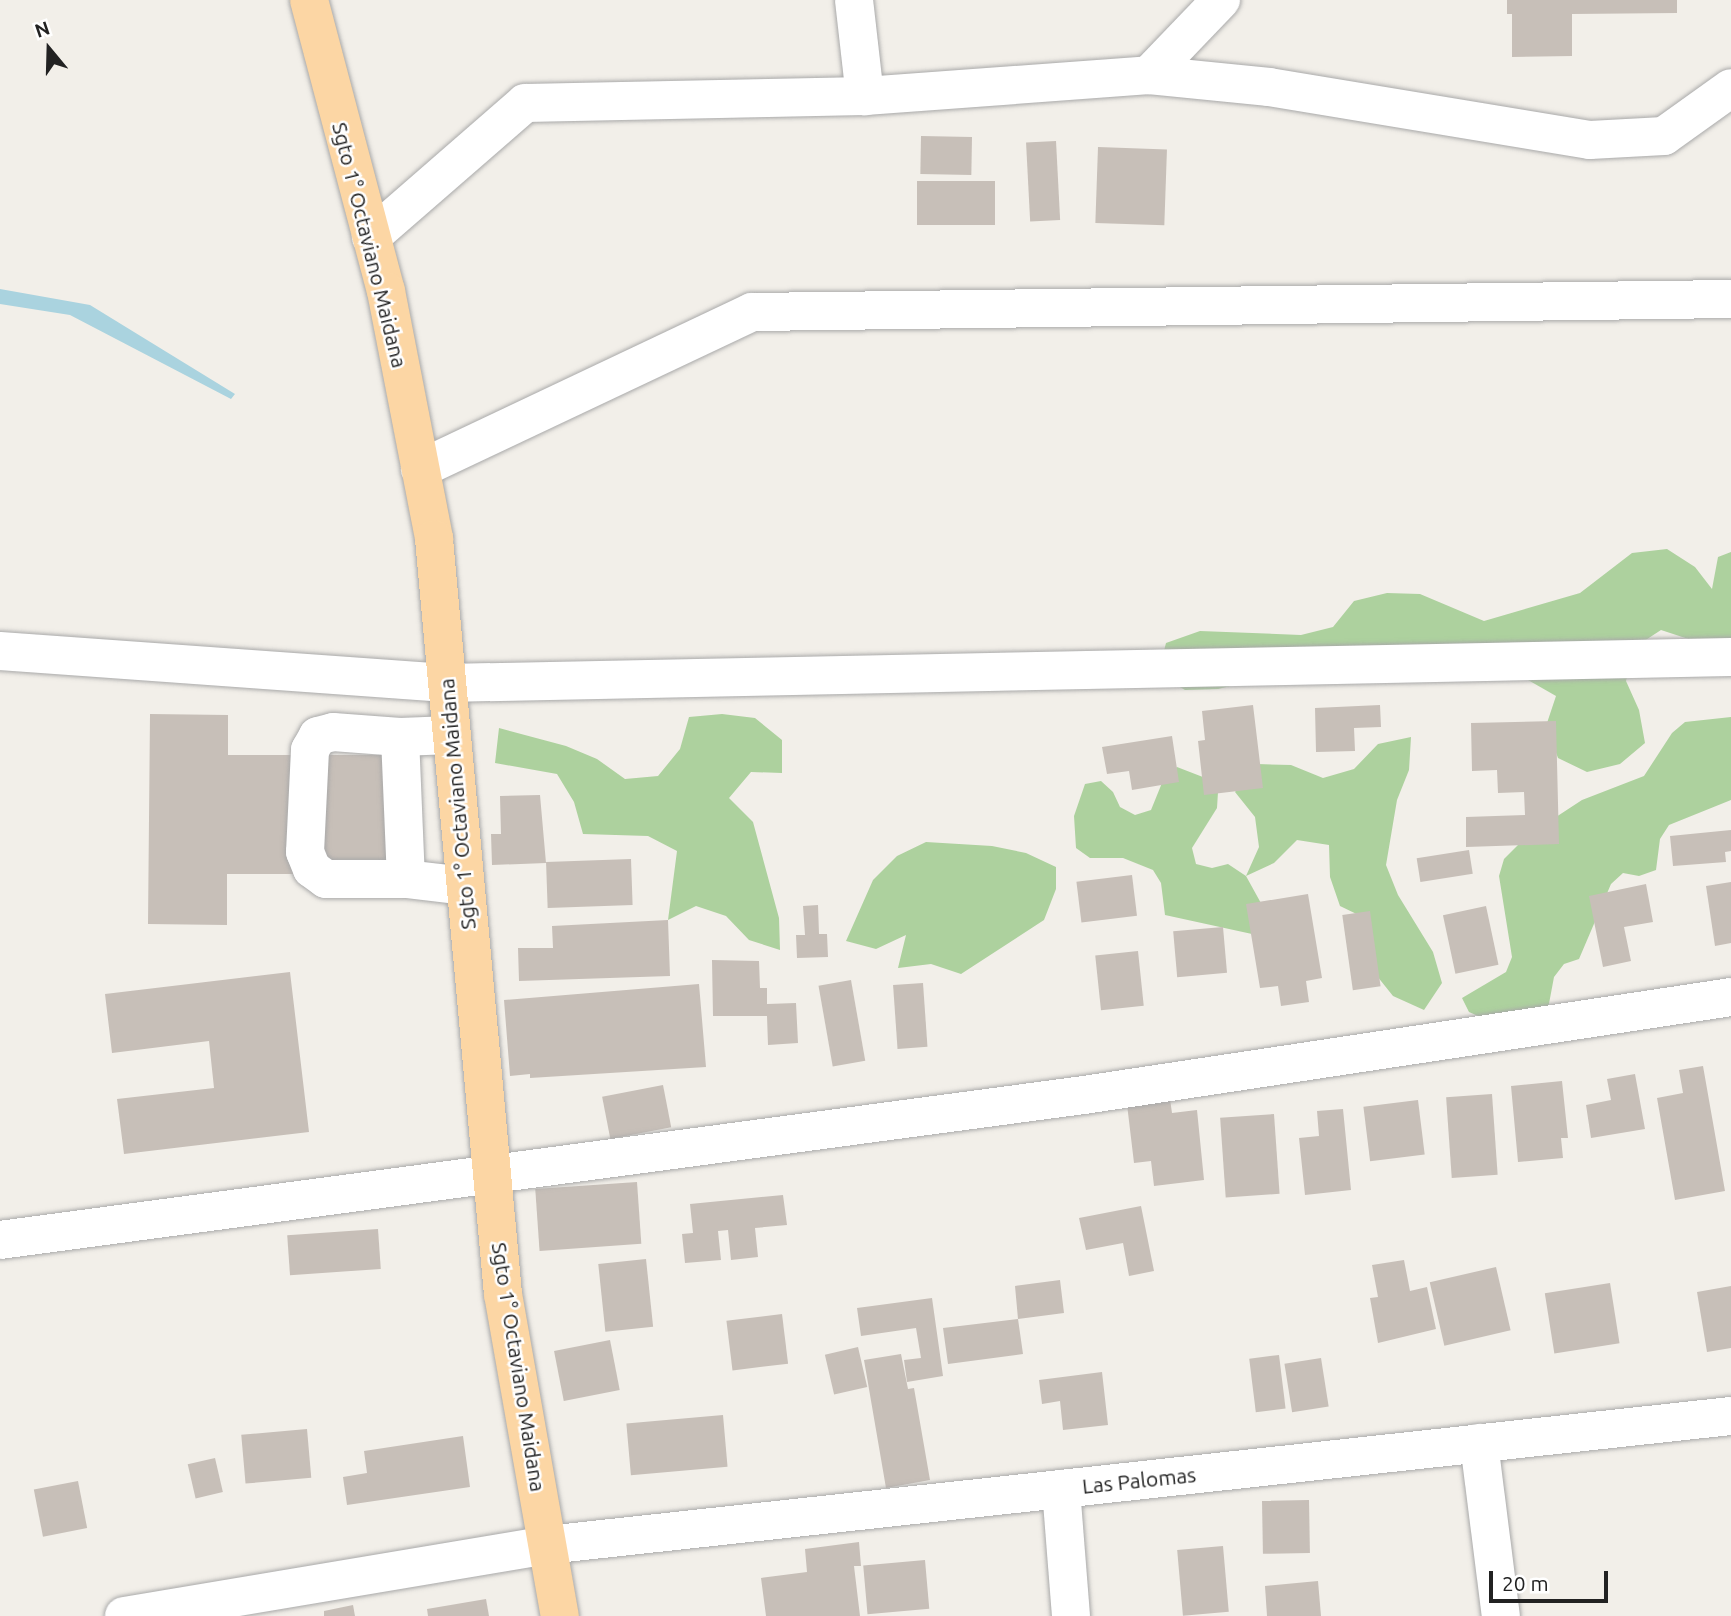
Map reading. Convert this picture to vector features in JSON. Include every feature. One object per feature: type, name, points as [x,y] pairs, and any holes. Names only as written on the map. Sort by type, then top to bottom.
[{"type":"main road","name":"Sgto 1° Octaviano Maidana","points":[[309,0],[371,237],[433,539],[503,1294],[560,1616]]},
{"type":"street","points":[[854,0],[865,96]]},
{"type":"street","points":[[1149,75],[1221,0]]},
{"type":"street","points":[[371,237],[525,103],[865,96],[1149,75],[1269,87],[1590,140],[1664,136],[1731,88]]},
{"type":"street","points":[[420,469],[752,312],[1731,299]]},
{"type":"street","points":[[0,651],[446,683],[1731,657]]},
{"type":"street","points":[[451,735],[400,737],[333,732],[318,736],[310,750],[305,852],[312,869],[326,879],[406,879],[465,886]]},
{"type":"street","points":[[400,737],[406,879]]},
{"type":"street","points":[[0,1240],[1084,1095],[1731,997]]},
{"type":"street","name":"Las Palomas","points":[[124,1616],[547,1545],[1731,1416]]},
{"type":"street","points":[[1479,1443],[1502,1616]]},
{"type":"street","points":[[1061,1489],[1071,1616]]},
{"type":"green space","points":[[1667,549],[1695,567],[1712,589],[1718,557],[1731,552],[1731,653],[1661,630],[1635,647],[1626,681],[1639,710],[1645,743],[1620,764],[1587,772],[1558,758],[1546,726],[1556,696],[1528,680],[1247,682],[1218,689],[1185,690],[1158,674],[1166,643],[1200,631],[1301,635],[1333,627],[1354,601],[1387,593],[1420,594],[1484,621],[1580,593],[1632,553]]},
{"type":"green space","points":[[722,714],[755,718],[782,740],[782,773],[751,772],[729,798],[753,822],[779,918],[780,950],[749,940],[726,916],[696,906],[668,920],[677,851],[648,836],[583,834],[574,802],[557,774],[495,763],[499,728],[566,746],[597,759],[625,779],[658,776],[680,749],[689,717]]},
{"type":"green space","points":[[1731,717],[1731,800],[1669,825],[1660,839],[1656,870],[1639,876],[1623,873],[1611,884],[1579,959],[1564,964],[1554,977],[1548,1009],[1485,1019],[1469,1012],[1462,998],[1506,972],[1512,957],[1499,876],[1504,859],[1527,836],[1582,800],[1644,776],[1672,733],[1685,722]]},
{"type":"green space","points":[[1411,737],[1409,770],[1397,800],[1386,865],[1398,895],[1433,952],[1442,983],[1424,1010],[1393,996],[1373,971],[1369,920],[1340,906],[1330,877],[1329,845],[1297,840],[1274,863],[1246,876],[1259,847],[1255,817],[1235,792],[1257,764],[1291,765],[1323,778],[1354,769],[1378,744]]},
{"type":"green space","points":[[1177,767],[1208,779],[1218,792],[1217,808],[1192,848],[1196,864],[1212,868],[1228,864],[1246,876],[1262,905],[1252,934],[1165,915],[1161,883],[1153,870],[1123,858],[1090,858],[1076,848],[1074,816],[1085,784],[1101,781],[1113,792],[1120,807],[1135,815],[1151,810],[1164,778]]},
{"type":"green space","points":[[926,842],[992,846],[1026,853],[1056,867],[1056,889],[1044,920],[961,974],[931,964],[898,968],[906,935],[876,949],[846,941],[873,880],[897,856]]},
{"type":"water","points":[[0,289],[90,305],[235,394],[231,399],[70,315],[0,304]]},
{"type":"building","points":[[1507,0],[1677,0],[1677,13],[1572,14],[1572,56],[1512,57],[1512,14],[1507,14]]},
{"type":"building","points":[[921,136],[972,137],[971,175],[920,174]]},
{"type":"building","points":[[1056,141],[1060,220],[1030,221],[1026,143]]},
{"type":"building","points":[[1098,147],[1167,149],[1164,225],[1095,223]]},
{"type":"building","points":[[917,181],[995,181],[995,225],[917,225]]},
{"type":"building","points":[[1253,705],[1263,788],[1204,795],[1198,741],[1205,740],[1202,711]]},
{"type":"building","points":[[1380,705],[1381,727],[1354,728],[1355,751],[1316,752],[1315,708]]},
{"type":"building","points":[[150,714],[228,715],[228,755],[413,755],[412,874],[227,874],[227,925],[148,924]]},
{"type":"building","points":[[1556,721],[1559,844],[1466,847],[1466,817],[1525,815],[1524,792],[1498,793],[1497,770],[1472,771],[1471,723]]},
{"type":"building","points":[[1172,736],[1179,782],[1132,790],[1129,771],[1107,774],[1102,747]]},
{"type":"building","points":[[540,795],[546,863],[492,865],[491,834],[501,834],[500,796]]},
{"type":"building","points":[[1731,830],[1731,851],[1725,852],[1726,862],[1673,866],[1670,836]]},
{"type":"building","points":[[1469,850],[1473,874],[1420,882],[1417,858]]},
{"type":"building","points":[[631,859],[633,905],[548,908],[546,862]]},
{"type":"building","points":[[1132,875],[1137,916],[1081,923],[1076,882]]},
{"type":"building","points":[[1731,882],[1731,943],[1715,946],[1706,886]]},
{"type":"building","points":[[1646,884],[1653,922],[1624,927],[1631,961],[1603,967],[1589,896]]},
{"type":"building","points":[[1308,894],[1322,978],[1306,981],[1309,1002],[1281,1006],[1278,986],[1260,988],[1246,904]]},
{"type":"building","points":[[818,905],[819,934],[827,934],[828,957],[797,958],[796,935],[805,935],[803,906]]},
{"type":"building","points":[[1486,906],[1498,965],[1455,974],[1443,915]]},
{"type":"building","points":[[1370,911],[1381,986],[1353,990],[1342,915]]},
{"type":"building","points":[[668,920],[670,976],[519,981],[518,948],[553,948],[552,926]]},
{"type":"building","points":[[1223,927],[1227,973],[1177,977],[1173,931]]},
{"type":"building","points":[[1138,951],[1144,1006],[1101,1010],[1095,955]]},
{"type":"building","points":[[712,960],[759,961],[760,988],[767,988],[767,1004],[796,1003],[798,1043],[768,1045],[767,1016],[713,1016]]},
{"type":"building","points":[[290,972],[309,1132],[124,1154],[117,1099],[214,1088],[209,1041],[112,1053],[105,994]]},
{"type":"building","points":[[851,980],[865,1061],[833,1066],[819,986]]},
{"type":"building","points":[[923,983],[927,1047],[898,1049],[893,985]]},
{"type":"building","points":[[699,984],[706,1067],[530,1078],[530,1074],[510,1076],[504,1000]]},
{"type":"building","points":[[1703,1066],[1725,1191],[1675,1200],[1657,1098],[1683,1093],[1679,1070]]},
{"type":"building","points":[[1635,1074],[1645,1129],[1591,1138],[1586,1105],[1611,1100],[1607,1079]]},
{"type":"building","points":[[1562,1081],[1568,1138],[1561,1138],[1563,1158],[1518,1162],[1511,1086]]},
{"type":"building","points":[[663,1085],[671,1127],[610,1139],[602,1097]]},
{"type":"building","points":[[1169,1092],[1172,1113],[1197,1110],[1204,1180],[1154,1186],[1151,1161],[1134,1163],[1126,1096]]},
{"type":"building","points":[[1492,1094],[1498,1175],[1452,1178],[1446,1097]]},
{"type":"building","points":[[1418,1100],[1425,1155],[1370,1161],[1363,1107]]},
{"type":"building","points":[[1343,1109],[1351,1190],[1305,1195],[1299,1138],[1319,1136],[1317,1111]]},
{"type":"building","points":[[1274,1114],[1280,1194],[1226,1198],[1220,1118]]},
{"type":"building","points":[[637,1182],[641,1244],[540,1251],[535,1189]]},
{"type":"building","points":[[783,1195],[787,1225],[755,1228],[758,1257],[731,1260],[728,1230],[718,1231],[721,1260],[685,1263],[682,1234],[693,1233],[690,1204]]},
{"type":"building","points":[[1141,1206],[1154,1271],[1129,1276],[1123,1243],[1086,1250],[1079,1218]]},
{"type":"building","points":[[378,1229],[381,1269],[290,1275],[287,1235]]},
{"type":"building","points":[[646,1259],[653,1327],[605,1332],[598,1264]]},
{"type":"building","points":[[1404,1260],[1410,1291],[1427,1287],[1436,1329],[1378,1343],[1370,1298],[1378,1297],[1372,1265]]},
{"type":"building","points":[[1496,1267],[1511,1330],[1444,1346],[1430,1282]]},
{"type":"building","points":[[1060,1280],[1064,1313],[1018,1319],[1015,1286]]},
{"type":"building","points":[[1610,1283],[1620,1343],[1554,1354],[1545,1293]]},
{"type":"building","points":[[1731,1286],[1731,1348],[1707,1352],[1697,1292]]},
{"type":"building","points":[[932,1298],[943,1376],[907,1382],[904,1360],[921,1358],[916,1328],[861,1336],[857,1308]]},
{"type":"building","points":[[782,1314],[788,1364],[733,1370],[726,1321]]},
{"type":"building","points":[[1018,1319],[1023,1354],[948,1364],[943,1328]]},
{"type":"building","points":[[610,1340],[620,1390],[564,1401],[554,1351]]},
{"type":"building","points":[[858,1347],[867,1387],[834,1395],[825,1355]]},
{"type":"building","points":[[901,1354],[908,1389],[914,1388],[930,1480],[886,1488],[864,1360]]},
{"type":"building","points":[[1279,1355],[1286,1409],[1256,1412],[1249,1359]]},
{"type":"building","points":[[1321,1358],[1329,1406],[1292,1412],[1284,1364]]},
{"type":"building","points":[[1102,1372],[1108,1425],[1063,1430],[1060,1401],[1042,1404],[1039,1380]]},
{"type":"building","points":[[723,1415],[728,1467],[631,1475],[626,1423]]},
{"type":"building","points":[[307,1429],[311,1478],[246,1484],[241,1435]]},
{"type":"building","points":[[463,1436],[470,1487],[347,1505],[343,1477],[367,1473],[364,1451]]},
{"type":"building","points":[[215,1458],[223,1492],[196,1498],[188,1464]]},
{"type":"building","points":[[78,1481],[87,1528],[43,1537],[34,1490]]},
{"type":"building","points":[[1309,1500],[1310,1553],[1263,1554],[1262,1501]]},
{"type":"building","points":[[859,1542],[861,1566],[854,1566],[860,1616],[766,1616],[761,1578],[807,1572],[805,1549]]},
{"type":"building","points":[[1223,1546],[1229,1612],[1183,1616],[1177,1550]]},
{"type":"building","points":[[925,1560],[929,1609],[868,1614],[863,1565]]},
{"type":"building","points":[[1318,1581],[1321,1616],[1267,1616],[1265,1586]]},
{"type":"building","points":[[486,1599],[489,1616],[428,1616],[427,1609]]},
{"type":"building","points":[[353,1605],[355,1616],[324,1616],[324,1611]]}]
